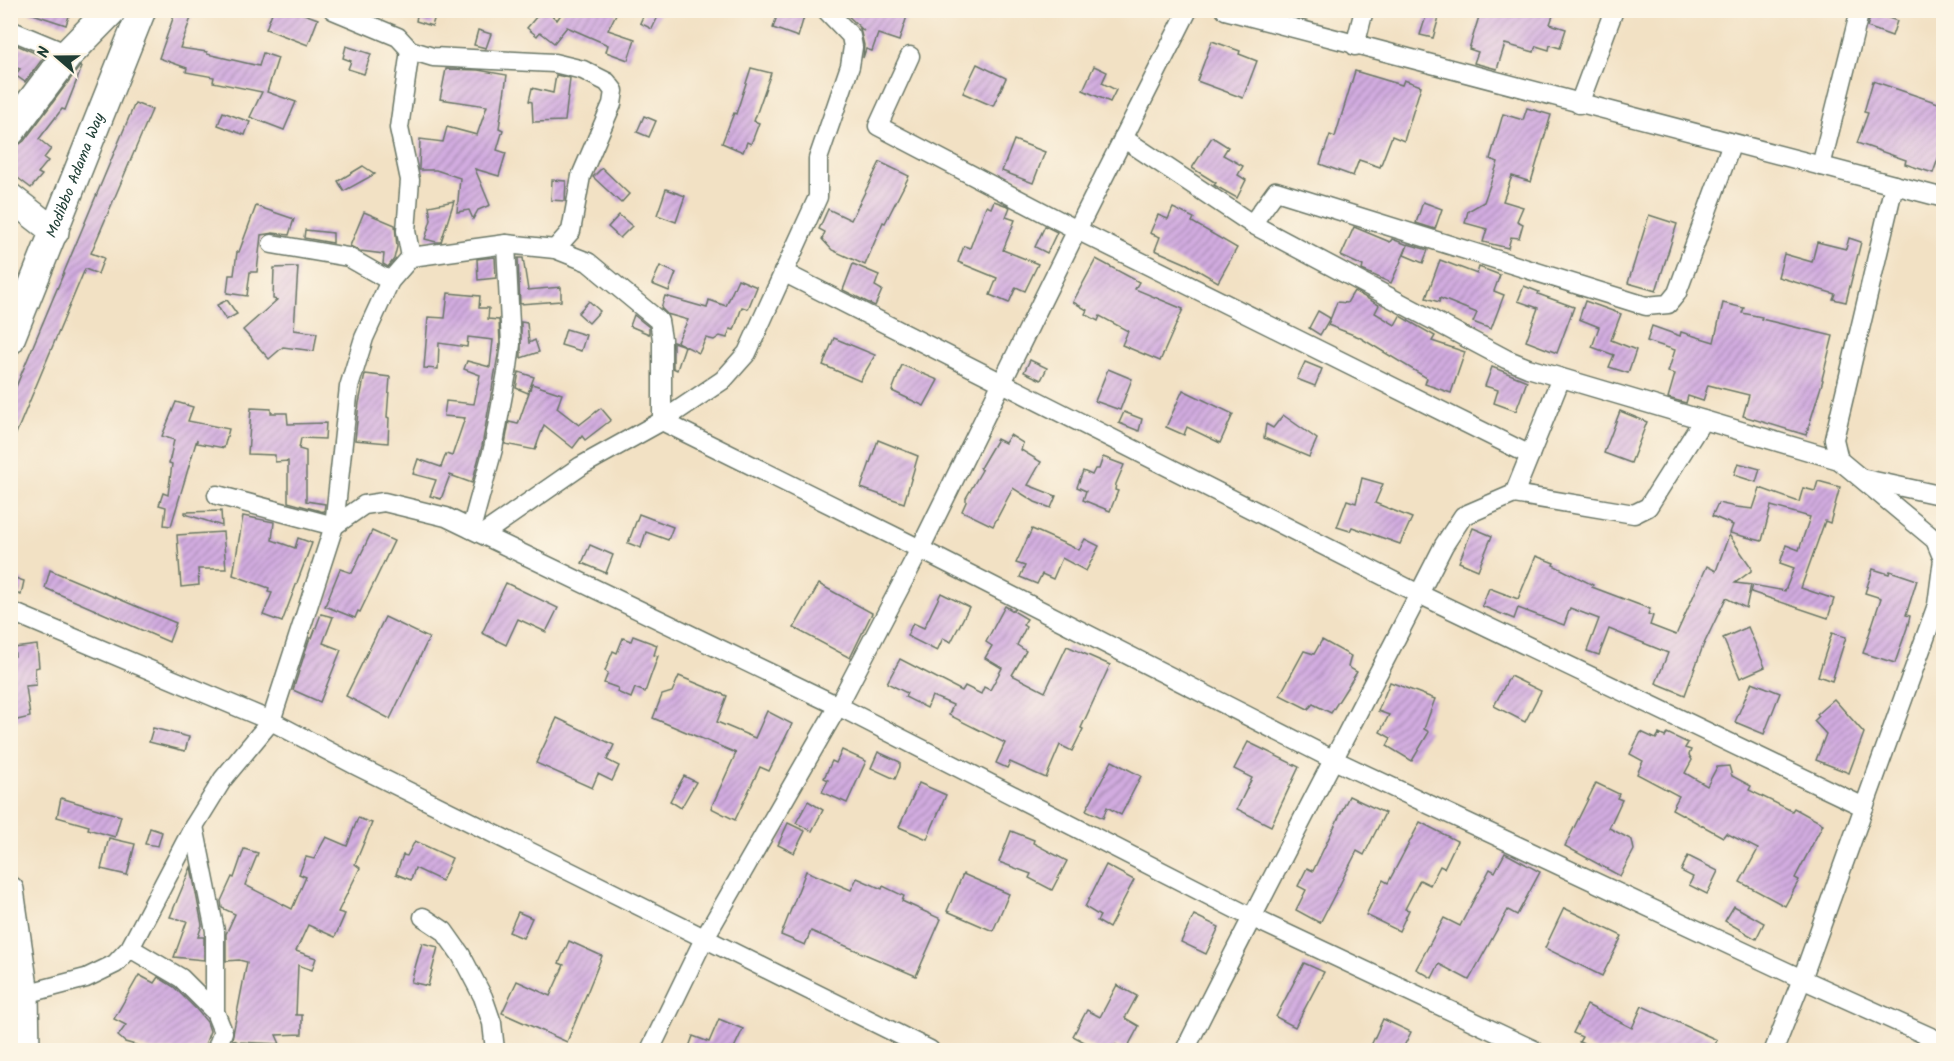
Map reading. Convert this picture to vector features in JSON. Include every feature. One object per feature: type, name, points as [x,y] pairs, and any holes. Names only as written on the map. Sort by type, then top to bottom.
[{"type":"main road","points":[[10,131],[68,54],[111,10]]},
{"type":"main road","name":"Modibbo Adama Way","points":[[10,341],[142,10]]},
{"type":"main road","points":[[10,197],[55,232]]},
{"type":"main road","points":[[10,890],[25,993],[26,1050]]},
{"type":"street","points":[[333,10],[398,37],[410,50],[433,57],[554,63],[583,70],[611,86],[614,91],[612,104],[581,176],[571,231],[555,249]]},
{"type":"street","points":[[477,532],[581,466],[662,421],[723,380],[747,353],[818,197],[818,159],[850,66],[853,47],[851,36],[826,10]]},
{"type":"street","points":[[650,1050],[704,939],[838,706],[921,549],[1077,230],[1188,10]]},
{"type":"street","points":[[1225,10],[1355,46],[1944,198]]},
{"type":"street","points":[[1355,46],[1364,10]]},
{"type":"street","points":[[1579,104],[1614,10]]},
{"type":"street","points":[[1821,166],[1860,10]]},
{"type":"street","points":[[10,30],[68,54]]},
{"type":"street","points":[[410,50],[399,129],[410,180],[406,231],[411,256]]},
{"type":"street","points":[[910,56],[878,126],[1077,230],[1530,455]]},
{"type":"street","points":[[1123,138],[1252,224],[1506,359],[1528,368],[1839,460],[1935,540],[1943,559],[1937,605],[1802,980],[1774,1050]]},
{"type":"street","points":[[1252,224],[1276,191],[1646,306],[1668,303],[1677,293],[1732,143]]},
{"type":"street","points":[[1839,460],[1834,439],[1894,185]]},
{"type":"street","points":[[272,244],[348,257],[390,281]]},
{"type":"street","points":[[25,993],[86,978],[115,964],[130,948],[194,826],[223,779],[272,721],[334,526],[349,387],[364,338],[390,281],[411,256],[506,244],[555,249],[588,262],[659,321],[662,339],[662,421]]},
{"type":"street","points":[[477,532],[511,345],[506,244]]},
{"type":"street","points":[[783,272],[1419,594],[1864,807]]},
{"type":"street","points":[[1514,494],[1561,378]]},
{"type":"street","points":[[1185,1050],[1251,917],[1444,545],[1463,516],[1514,494],[1634,514],[1648,507],[1703,420]]},
{"type":"street","points":[[662,421],[921,549],[1334,760],[1802,980],[1944,1043]]},
{"type":"street","points":[[1863,478],[1944,496]]},
{"type":"street","points":[[218,495],[334,526],[364,505],[384,502],[446,517],[838,706],[1251,917],[1534,1050]]},
{"type":"street","points":[[10,611],[272,721],[357,766],[930,1050]]},
{"type":"street","points":[[194,826],[215,931],[215,1012],[223,1032],[216,1050]]},
{"type":"street","points":[[423,917],[444,931],[461,955],[483,997],[492,1023],[495,1050]]},
{"type":"street","points":[[130,948],[181,978],[215,1012]]},
{"type":"building","points":[[31,10],[71,10],[66,25],[30,13]]},
{"type":"building","points":[[176,10],[192,15],[180,48],[207,52],[207,54],[259,66],[263,53],[278,58],[267,92],[296,102],[284,130],[250,117],[262,92],[213,82],[214,77],[186,72],[187,68],[159,58]]},
{"type":"building","points":[[273,10],[293,10],[318,19],[308,45],[266,29]]},
{"type":"building","points":[[418,10],[436,13],[432,26],[416,21]]},
{"type":"building","points":[[542,10],[546,10],[557,20],[564,10],[618,10],[608,30],[635,39],[628,60],[606,52],[608,45],[567,27],[554,43],[540,32],[537,36],[527,28]]},
{"type":"building","points":[[646,10],[661,10],[652,29],[640,23]]},
{"type":"building","points":[[779,10],[806,10],[798,37],[773,28]]},
{"type":"building","points":[[842,10],[909,10],[899,41],[878,34],[872,51],[866,49],[863,58],[864,45],[860,29],[864,31]]},
{"type":"building","points":[[1428,10],[1441,10],[1433,38],[1420,35]]},
{"type":"building","points":[[1481,10],[1555,10],[1550,24],[1566,29],[1560,48],[1550,45],[1549,50],[1536,46],[1534,52],[1505,44],[1497,69],[1474,63],[1478,52],[1469,49]]},
{"type":"building","points":[[1872,12],[1897,21],[1892,36],[1867,27]]},
{"type":"building","points":[[478,30],[491,34],[486,48],[474,45]]},
{"type":"building","points":[[1212,41],[1240,51],[1239,54],[1257,61],[1243,98],[1197,81]]},
{"type":"building","points":[[10,42],[44,57],[25,82],[15,75],[20,69],[10,66]]},
{"type":"building","points":[[346,46],[371,54],[364,74],[348,69],[351,61],[343,58]]},
{"type":"building","points":[[977,64],[1006,78],[993,106],[963,93]]},
{"type":"building","points":[[80,66],[82,67],[65,110],[62,109],[39,139],[51,149],[44,158],[48,161],[38,173],[42,175],[31,188],[10,172],[10,151],[24,141]]},
{"type":"building","points":[[1094,66],[1107,72],[1102,83],[1116,90],[1110,102],[1083,90]]},
{"type":"building","points":[[751,68],[771,73],[754,121],[759,123],[751,144],[747,142],[743,152],[722,143],[734,113],[736,114]]},
{"type":"building","points":[[446,69],[478,70],[507,75],[499,128],[503,130],[497,150],[506,153],[499,176],[475,169],[490,205],[478,210],[473,219],[469,210],[457,212],[460,178],[436,170],[419,170],[420,139],[443,142],[447,127],[477,135],[487,106],[440,99]]},
{"type":"building","points":[[1355,71],[1402,85],[1404,80],[1421,86],[1404,141],[1392,136],[1380,167],[1359,160],[1353,176],[1320,164],[1330,135],[1335,137]]},
{"type":"building","points":[[556,75],[570,78],[565,121],[533,122],[532,102],[529,101],[532,88],[553,93]]},
{"type":"building","points":[[1873,81],[1944,105],[1944,142],[1933,173],[1905,164],[1906,160],[1857,143],[1868,113],[1864,112]]},
{"type":"building","points":[[135,103],[152,110],[91,253],[104,258],[98,274],[85,269],[10,448],[10,401]]},
{"type":"building","points":[[1527,108],[1551,115],[1531,182],[1512,176],[1503,201],[1523,207],[1517,221],[1523,224],[1519,238],[1511,237],[1508,248],[1483,242],[1487,229],[1465,223],[1468,211],[1484,202],[1498,162],[1490,159],[1503,114],[1523,120]]},
{"type":"building","points":[[223,112],[250,122],[245,135],[218,125]]},
{"type":"building","points":[[644,116],[656,121],[649,137],[637,132]]},
{"type":"building","points":[[1212,137],[1228,147],[1223,155],[1243,166],[1238,175],[1246,180],[1237,198],[1214,185],[1216,183],[1192,168]]},
{"type":"building","points":[[1014,140],[1045,152],[1033,183],[1002,171]]},
{"type":"building","points":[[880,162],[909,176],[885,223],[883,222],[865,265],[832,250],[822,239],[825,232],[819,229],[828,209],[851,220]]},
{"type":"building","points":[[363,166],[375,174],[344,191],[338,181]]},
{"type":"building","points":[[602,168],[629,194],[621,203],[593,177]]},
{"type":"building","points":[[552,180],[566,181],[565,201],[551,200]]},
{"type":"building","points":[[666,189],[685,196],[676,222],[657,215]]},
{"type":"building","points":[[454,201],[441,242],[425,239],[431,220],[429,206]]},
{"type":"building","points":[[994,201],[1010,207],[1006,217],[1015,220],[1003,250],[1038,264],[1025,291],[1016,287],[1009,303],[990,295],[997,278],[958,262],[964,246],[970,248],[986,206],[991,208]]},
{"type":"building","points":[[1423,202],[1442,209],[1435,229],[1416,223]]},
{"type":"building","points":[[256,206],[294,219],[289,235],[273,233],[261,235],[257,272],[250,272],[247,296],[227,293],[229,275],[234,275],[237,252],[239,252]]},
{"type":"building","points":[[1173,208],[1194,218],[1192,222],[1237,248],[1218,282],[1187,264],[1155,250],[1160,237],[1150,233],[1158,215],[1168,219]]},
{"type":"building","points":[[364,212],[395,225],[397,247],[394,259],[388,267],[383,264],[384,254],[360,251],[350,246]]},
{"type":"building","points":[[619,215],[632,226],[620,238],[608,227]]},
{"type":"building","points":[[1649,215],[1677,224],[1656,291],[1628,283]]},
{"type":"building","points":[[1045,226],[1057,232],[1047,253],[1035,247]]},
{"type":"building","points":[[1354,227],[1390,242],[1392,239],[1408,245],[1391,283],[1362,270],[1363,266],[1341,256]]},
{"type":"building","points":[[305,230],[333,233],[333,243],[304,238]]},
{"type":"building","points":[[1849,238],[1861,242],[1846,302],[1833,299],[1835,294],[1778,277],[1784,254],[1812,262],[1817,242],[1846,249]]},
{"type":"building","points":[[1408,244],[1428,250],[1423,263],[1404,255]]},
{"type":"building","points":[[495,257],[496,278],[478,280],[477,259]]},
{"type":"building","points":[[518,258],[523,258],[528,290],[561,287],[561,301],[520,304]]},
{"type":"building","points":[[1096,259],[1139,282],[1135,289],[1183,309],[1160,361],[1122,345],[1128,331],[1100,316],[1098,321],[1085,314],[1087,310],[1073,302]]},
{"type":"building","points":[[1440,260],[1477,274],[1479,267],[1500,275],[1494,291],[1504,295],[1491,329],[1473,322],[1477,313],[1440,298],[1439,302],[1426,298]]},
{"type":"building","points":[[853,264],[879,275],[875,286],[882,290],[875,306],[843,290]]},
{"type":"building","points":[[660,266],[676,273],[669,291],[652,284]]},
{"type":"building","points":[[298,267],[294,330],[317,333],[314,351],[283,347],[269,359],[243,330],[277,300],[273,299],[274,268]]},
{"type":"building","points":[[738,279],[757,287],[748,309],[742,307],[734,330],[730,329],[727,338],[720,336],[714,340],[706,338],[699,353],[677,342],[688,320],[667,314],[661,308],[665,296],[707,308],[709,300],[726,306]]},
{"type":"building","points":[[1524,286],[1539,292],[1538,294],[1574,307],[1557,353],[1526,341],[1538,308],[1518,301]]},
{"type":"building","points":[[1354,291],[1379,305],[1375,313],[1395,325],[1400,316],[1435,336],[1432,341],[1465,352],[1451,393],[1425,384],[1427,378],[1359,337],[1328,325],[1337,302],[1347,303]]},
{"type":"building","points":[[448,293],[480,296],[479,308],[489,308],[488,319],[499,320],[500,344],[482,446],[472,483],[450,475],[441,499],[430,496],[436,480],[413,474],[418,459],[441,467],[446,454],[452,456],[465,418],[444,416],[446,401],[474,404],[480,375],[464,369],[467,361],[490,367],[493,340],[468,337],[467,347],[439,343],[438,369],[424,368],[428,317],[445,318]]},
{"type":"building","points":[[227,300],[237,314],[226,320],[217,305]]},
{"type":"building","points":[[589,301],[600,311],[589,323],[578,313]]},
{"type":"building","points":[[1585,301],[1621,314],[1611,340],[1636,350],[1628,373],[1609,367],[1614,355],[1592,347],[1599,327],[1579,319]]},
{"type":"building","points":[[1723,303],[1744,308],[1742,313],[1762,317],[1761,319],[1833,336],[1823,380],[1806,435],[1743,416],[1749,395],[1708,385],[1703,401],[1688,396],[1686,403],[1668,398],[1675,374],[1668,372],[1675,350],[1647,341],[1652,326],[1680,336],[1681,332],[1714,342]]},
{"type":"building","points":[[1318,311],[1330,318],[1320,335],[1309,328]]},
{"type":"building","points":[[634,315],[649,327],[649,334],[630,326]]},
{"type":"building","points":[[521,322],[527,323],[529,343],[535,340],[539,352],[521,358]]},
{"type":"building","points":[[566,329],[586,335],[581,351],[561,345]]},
{"type":"building","points":[[834,338],[875,355],[860,381],[823,365]]},
{"type":"building","points":[[673,342],[685,346],[677,370],[673,368]]},
{"type":"building","points":[[1030,360],[1047,368],[1041,380],[1024,372]]},
{"type":"building","points":[[1305,362],[1322,369],[1315,386],[1297,379]]},
{"type":"building","points":[[902,365],[938,380],[924,406],[892,391]]},
{"type":"building","points":[[1492,367],[1527,381],[1516,411],[1494,403],[1498,390],[1485,386]]},
{"type":"building","points":[[1108,369],[1132,379],[1120,410],[1095,401]]},
{"type":"building","points":[[519,372],[534,377],[528,393],[516,388]]},
{"type":"building","points":[[365,374],[390,377],[388,443],[355,440]]},
{"type":"building","points":[[532,384],[562,394],[557,408],[579,425],[601,408],[611,420],[585,440],[582,436],[573,448],[544,425],[535,450],[505,444],[509,422],[518,424]]},
{"type":"building","points":[[1183,390],[1233,414],[1220,443],[1187,427],[1184,435],[1166,427]]},
{"type":"building","points":[[176,402],[193,407],[188,421],[229,429],[224,448],[197,443],[197,439],[171,526],[164,525],[166,507],[159,505],[163,493],[168,495],[172,464],[169,463],[174,440],[162,436]]},
{"type":"building","points":[[251,408],[271,409],[271,413],[287,413],[288,424],[326,423],[325,439],[301,438],[299,449],[306,451],[306,501],[325,504],[324,512],[288,502],[288,461],[275,462],[275,455],[248,454]]},
{"type":"building","points":[[1620,411],[1647,422],[1631,463],[1604,453]]},
{"type":"building","points":[[1124,412],[1142,419],[1139,431],[1119,423]]},
{"type":"building","points":[[1283,415],[1317,439],[1309,457],[1264,438],[1266,424],[1273,428]]},
{"type":"building","points":[[1010,435],[1023,443],[1021,450],[1041,462],[1028,485],[1056,496],[1051,508],[1035,502],[1013,488],[993,526],[962,511],[966,498],[982,470],[980,468],[997,439],[1005,443]]},
{"type":"building","points":[[878,440],[918,456],[904,503],[861,488]]},
{"type":"building","points":[[1103,457],[1124,465],[1116,484],[1115,490],[1118,491],[1110,511],[1083,500],[1086,491],[1077,487],[1083,471],[1092,475],[1095,469],[1099,469]]},
{"type":"building","points":[[1738,463],[1760,469],[1756,482],[1734,475]]},
{"type":"building","points":[[1362,478],[1383,484],[1375,503],[1412,518],[1400,544],[1352,527],[1350,531],[1337,527],[1347,500],[1356,503]]},
{"type":"building","points":[[1818,481],[1840,487],[1830,523],[1825,521],[1801,588],[1834,599],[1828,618],[1751,592],[1753,585],[1785,591],[1794,568],[1780,563],[1786,545],[1799,550],[1810,517],[1771,506],[1762,541],[1730,533],[1733,525],[1712,516],[1718,503],[1753,509],[1760,488],[1799,502],[1803,488],[1815,491]]},
{"type":"building","points":[[221,511],[222,526],[185,514],[185,512]]},
{"type":"building","points":[[639,514],[673,527],[668,540],[646,532],[641,548],[628,543]]},
{"type":"building","points":[[243,516],[274,522],[272,540],[295,548],[298,538],[312,543],[282,622],[263,615],[272,593],[268,592],[269,588],[233,575]]},
{"type":"building","points":[[1473,528],[1492,536],[1478,570],[1459,562]]},
{"type":"building","points":[[1032,529],[1079,550],[1085,539],[1099,546],[1086,571],[1062,558],[1053,579],[1042,574],[1037,584],[1020,577],[1025,566],[1016,563]]},
{"type":"building","points":[[372,531],[394,541],[355,618],[325,606],[340,569],[352,573]]},
{"type":"building","points":[[223,532],[226,569],[198,569],[199,585],[181,587],[177,535]]},
{"type":"building","points":[[1729,535],[1751,567],[1751,571],[1735,583],[1751,585],[1746,608],[1726,598],[1703,646],[1685,695],[1656,683],[1668,653],[1609,629],[1599,655],[1587,651],[1599,619],[1570,608],[1564,625],[1518,608],[1514,619],[1482,606],[1489,588],[1518,599],[1536,556],[1554,563],[1553,565],[1593,585],[1592,587],[1650,609],[1648,614],[1653,616],[1650,625],[1676,635],[1707,566],[1716,571]]},
{"type":"building","points":[[590,545],[613,555],[606,573],[582,563]]},
{"type":"building","points":[[1873,569],[1889,574],[1890,571],[1917,580],[1906,615],[1910,616],[1907,628],[1895,663],[1863,653],[1881,598],[1865,593]]},
{"type":"building","points":[[50,570],[176,623],[169,642],[45,588]]},
{"type":"building","points":[[12,577],[24,581],[21,595],[10,591]]},
{"type":"building","points":[[506,583],[558,608],[546,632],[518,619],[506,645],[482,633]]},
{"type":"building","points":[[819,584],[872,613],[850,658],[794,628]]},
{"type":"building","points":[[941,593],[969,607],[951,642],[943,638],[937,651],[907,636],[913,623],[924,628]]},
{"type":"building","points":[[1005,606],[1027,619],[1023,625],[1026,627],[1017,645],[1026,651],[1012,675],[1045,692],[1067,646],[1110,665],[1072,751],[1060,745],[1046,778],[1010,762],[1007,768],[996,763],[1005,743],[949,715],[953,705],[932,696],[927,708],[905,697],[907,693],[887,683],[900,659],[962,691],[965,686],[981,694],[984,687],[990,690],[1002,668],[985,658],[992,646],[986,642]]},
{"type":"building","points":[[321,614],[333,617],[323,643],[341,650],[320,702],[293,690],[308,643]]},
{"type":"building","points":[[385,617],[429,638],[390,719],[346,696]]},
{"type":"building","points":[[1748,627],[1765,667],[1740,678],[1723,638]]},
{"type":"building","points":[[1832,633],[1846,637],[1832,681],[1818,676]]},
{"type":"building","points":[[633,636],[657,645],[654,655],[658,656],[645,692],[635,688],[631,698],[617,692],[618,688],[604,683],[608,673],[605,671],[613,651],[617,653],[623,638],[631,641]]},
{"type":"building","points":[[1322,640],[1351,656],[1348,667],[1357,672],[1331,713],[1313,704],[1308,709],[1280,695],[1304,651],[1314,654]]},
{"type":"building","points":[[37,645],[39,667],[35,668],[36,685],[26,686],[30,717],[13,721],[10,706],[10,656],[15,656],[14,648]]},
{"type":"building","points":[[679,676],[727,696],[717,722],[755,738],[767,711],[792,724],[769,771],[760,767],[735,820],[711,808],[736,753],[653,718],[662,695],[672,692]]},
{"type":"building","points":[[1510,676],[1541,691],[1525,722],[1494,706]]},
{"type":"building","points":[[1390,682],[1435,699],[1424,729],[1429,732],[1412,761],[1387,746],[1391,738],[1380,732],[1389,715],[1378,711]]},
{"type":"building","points":[[1752,682],[1780,693],[1764,734],[1735,722]]},
{"type":"building","points":[[1834,699],[1864,733],[1849,773],[1816,760],[1826,734],[1814,721],[1819,716],[1817,714]]},
{"type":"building","points":[[557,718],[614,745],[607,760],[619,766],[612,781],[598,774],[592,788],[536,763]]},
{"type":"building","points":[[153,728],[189,737],[185,751],[149,742]]},
{"type":"building","points":[[1641,732],[1656,739],[1659,734],[1665,737],[1667,733],[1688,743],[1685,748],[1691,750],[1689,755],[1692,760],[1685,773],[1707,786],[1717,767],[1729,766],[1732,776],[1751,786],[1749,790],[1792,811],[1794,808],[1823,824],[1795,878],[1799,880],[1785,906],[1740,882],[1758,849],[1726,833],[1723,837],[1672,809],[1679,796],[1637,774],[1643,761],[1630,754]]},
{"type":"building","points":[[1248,742],[1299,767],[1271,826],[1237,809],[1252,778],[1234,769]]},
{"type":"building","points":[[842,750],[866,761],[847,803],[822,792],[828,780],[824,778],[832,761],[836,763]]},
{"type":"building","points":[[878,752],[900,762],[895,779],[871,768]]},
{"type":"building","points":[[1112,761],[1141,776],[1121,815],[1107,807],[1103,818],[1086,810]]},
{"type":"building","points":[[684,776],[696,782],[681,808],[670,801]]},
{"type":"building","points":[[919,783],[946,795],[927,839],[899,827]]},
{"type":"building","points":[[1596,783],[1619,794],[1617,798],[1622,800],[1609,828],[1632,840],[1634,850],[1620,876],[1565,846]]},
{"type":"building","points":[[1349,796],[1385,813],[1364,855],[1357,851],[1320,923],[1296,910],[1306,890],[1298,886],[1307,868],[1313,871]]},
{"type":"building","points":[[61,798],[121,816],[115,837],[88,829],[89,826],[57,817]]},
{"type":"building","points":[[808,801],[823,810],[812,831],[796,823]]},
{"type":"building","points":[[358,818],[372,823],[355,864],[360,868],[338,912],[345,914],[335,937],[308,925],[296,951],[316,958],[312,970],[298,965],[296,1015],[302,1015],[302,1034],[276,1035],[280,1044],[238,1042],[232,1039],[247,962],[226,961],[226,934],[235,914],[222,908],[221,901],[232,877],[234,878],[244,849],[258,853],[245,885],[292,909],[306,877],[299,874],[306,857],[314,859],[326,837],[347,846]]},
{"type":"building","points":[[1420,822],[1457,841],[1444,868],[1440,866],[1430,885],[1420,880],[1405,909],[1409,910],[1399,931],[1366,915],[1383,880],[1388,883]]},
{"type":"building","points":[[788,823],[805,831],[794,853],[778,845]]},
{"type":"building","points":[[150,828],[162,832],[158,846],[145,844]]},
{"type":"building","points":[[1011,831],[1034,840],[1033,843],[1067,861],[1052,890],[1029,878],[1031,874],[999,862]]},
{"type":"building","points":[[109,838],[135,844],[127,875],[101,869]]},
{"type":"building","points":[[415,841],[452,858],[442,881],[415,868],[411,880],[396,874],[403,855],[407,856]]},
{"type":"building","points":[[1505,853],[1540,872],[1517,915],[1508,910],[1469,980],[1439,964],[1432,978],[1416,969],[1444,918],[1460,926],[1490,869],[1495,872]]},
{"type":"building","points":[[1688,856],[1718,871],[1707,894],[1689,885],[1693,877],[1681,871]]},
{"type":"building","points":[[1106,865],[1134,880],[1109,928],[1097,921],[1100,916],[1085,907]]},
{"type":"building","points":[[191,867],[202,925],[198,937],[204,937],[204,960],[174,957],[187,921],[170,917]]},
{"type":"building","points":[[806,871],[851,890],[857,878],[882,889],[883,886],[904,896],[902,901],[941,919],[916,976],[811,931],[805,945],[781,935]]},
{"type":"building","points":[[963,874],[1009,894],[993,931],[947,911]]},
{"type":"building","points":[[1734,906],[1764,923],[1756,939],[1725,921]]},
{"type":"building","points":[[1564,908],[1622,936],[1602,976],[1545,948]]},
{"type":"building","points":[[518,912],[532,918],[523,938],[509,932]]},
{"type":"building","points":[[1194,915],[1219,927],[1206,954],[1181,942]]},
{"type":"building","points":[[569,941],[602,956],[567,1042],[502,1013],[517,981],[550,996],[564,965],[559,963]]},
{"type":"building","points":[[422,943],[438,947],[428,986],[411,982]]},
{"type":"building","points":[[1304,963],[1324,972],[1295,1027],[1276,1017]]},
{"type":"building","points":[[139,975],[154,983],[158,977],[174,987],[197,1010],[207,1022],[210,1031],[203,1050],[153,1050],[125,1042],[118,1036],[126,1025],[114,1019]]},
{"type":"building","points":[[1117,985],[1137,996],[1125,1018],[1139,1026],[1126,1050],[1116,1045],[1113,1050],[1099,1050],[1073,1036],[1087,1010],[1100,1017]]},
{"type":"building","points":[[1587,1005],[1632,1028],[1642,1006],[1717,1040],[1713,1050],[1597,1050],[1579,1042],[1582,1037],[1573,1033]]},
{"type":"building","points":[[719,1019],[743,1029],[733,1050],[688,1050],[693,1036],[709,1042]]},
{"type":"building","points":[[1383,1019],[1411,1032],[1402,1050],[1369,1050]]}]
